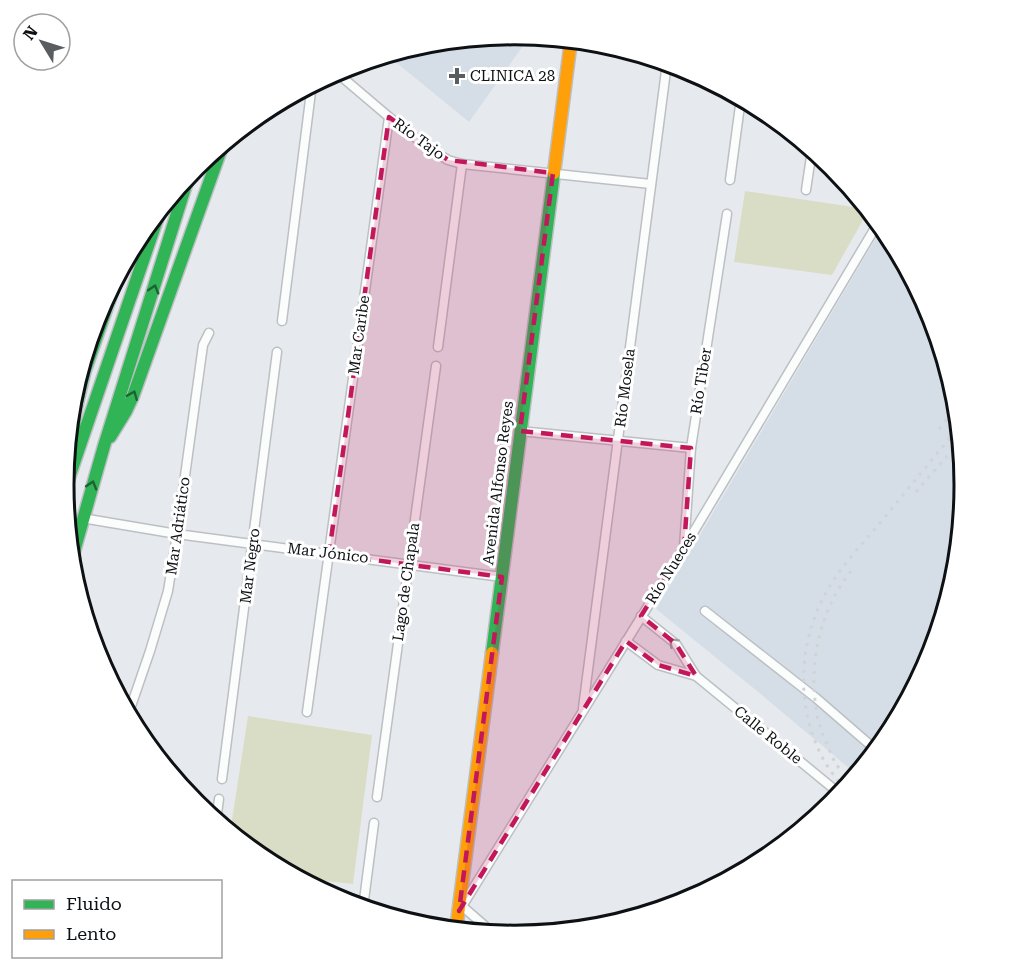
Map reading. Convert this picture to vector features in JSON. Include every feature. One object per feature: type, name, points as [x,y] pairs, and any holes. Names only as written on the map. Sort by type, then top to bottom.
[{"type":"main road","name":"Avenida Alfonso Reyes","points":[[458,921],[569,49]]},
{"type":"main road","points":[[104,446],[120,423],[133,396],[218,159]]},
{"type":"main road","points":[[77,538],[183,195]]},
{"type":"main road","points":[[74,461],[152,236]]},
{"type":"main road","points":[[75,444],[77,452]]},
{"type":"street","name":"Río Mosela","points":[[583,714],[666,72]]},
{"type":"street","name":"Río Tajo","points":[[344,79],[389,117],[439,156],[448,160],[462,164],[651,184]]},
{"type":"street","points":[[282,321],[311,95]]},
{"type":"street","points":[[730,180],[740,108]]},
{"type":"street","name":"Mar Caribe","points":[[307,712],[389,117]]},
{"type":"street","points":[[806,190],[810,160]]},
{"type":"street","points":[[438,347],[462,164]]},
{"type":"street","name":"Río Tiber","points":[[684,548],[691,448],[727,214]]},
{"type":"street","name":"Río Nueces","points":[[461,909],[684,548],[873,232]]},
{"type":"street","name":"Mar Adriático","points":[[132,704],[168,591],[202,345],[209,333]]},
{"type":"street","name":"Mar Negro","points":[[222,779],[278,352]]},
{"type":"street","name":"Lago de Chapala","points":[[376,797],[436,366]]},
{"type":"street","points":[[520,430],[691,448]]},
{"type":"street","name":"Mar Jónico","points":[[82,518],[177,534],[502,577]]},
{"type":"street","points":[[705,611],[816,698],[869,744]]},
{"type":"street","name":"Calle Roble","points":[[641,616],[676,644],[696,676],[832,788]]},
{"type":"street","name":"Calle Roble","points":[[626,641],[658,665],[696,676]]},
{"type":"street","points":[[217,811],[219,799]]},
{"type":"street","points":[[364,899],[374,823]]},
{"type":"street","points":[[461,909],[480,924]]},
{"type":"highlighted area","points":[[389,117],[448,160],[553,173],[520,431],[691,448],[684,548],[641,616],[676,644],[696,676],[658,665],[626,641],[459,911],[502,577],[329,554]]},
{"type":"shaded area","name":"CLINICA 28","points":[[523,45],[469,122],[395,61],[456,49]]},
{"type":"shaded area","points":[[877,237],[908,290],[930,344],[945,399],[953,456],[953,514],[939,599],[920,653],[895,705],[863,753],[850,769],[656,609]]},
{"type":"green space","points":[[745,191],[854,207],[864,218],[832,275],[734,262]]},
{"type":"green space","points":[[248,716],[372,735],[353,884],[319,880],[269,851],[232,823]]},
{"type":"railway","points":[[939,429],[948,418]]},
{"type":"railway","points":[[838,781],[821,755],[812,734],[807,712],[804,668],[812,625],[820,604],[842,568],[951,437]]},
{"type":"railway","points":[[916,492],[952,450]]},
{"type":"railway","points":[[839,768],[818,721],[814,677],[815,658],[824,621],[831,604],[851,571]]},
{"type":"traffic: fast","points":[[110,437],[133,396],[218,159]]},
{"type":"traffic: fast","points":[[492,653],[554,173]]},
{"type":"traffic: fast","points":[[77,541],[104,446],[183,195]]},
{"type":"traffic: fast","points":[[74,463],[152,236]]},
{"type":"traffic: fast","points":[[76,441],[77,450]]},
{"type":"traffic: slow","points":[[554,173],[570,49]]},
{"type":"traffic: slow","points":[[457,921],[492,653]]},
{"type":"place","name":"CLINICA 28","points":[[457,76]]}]
